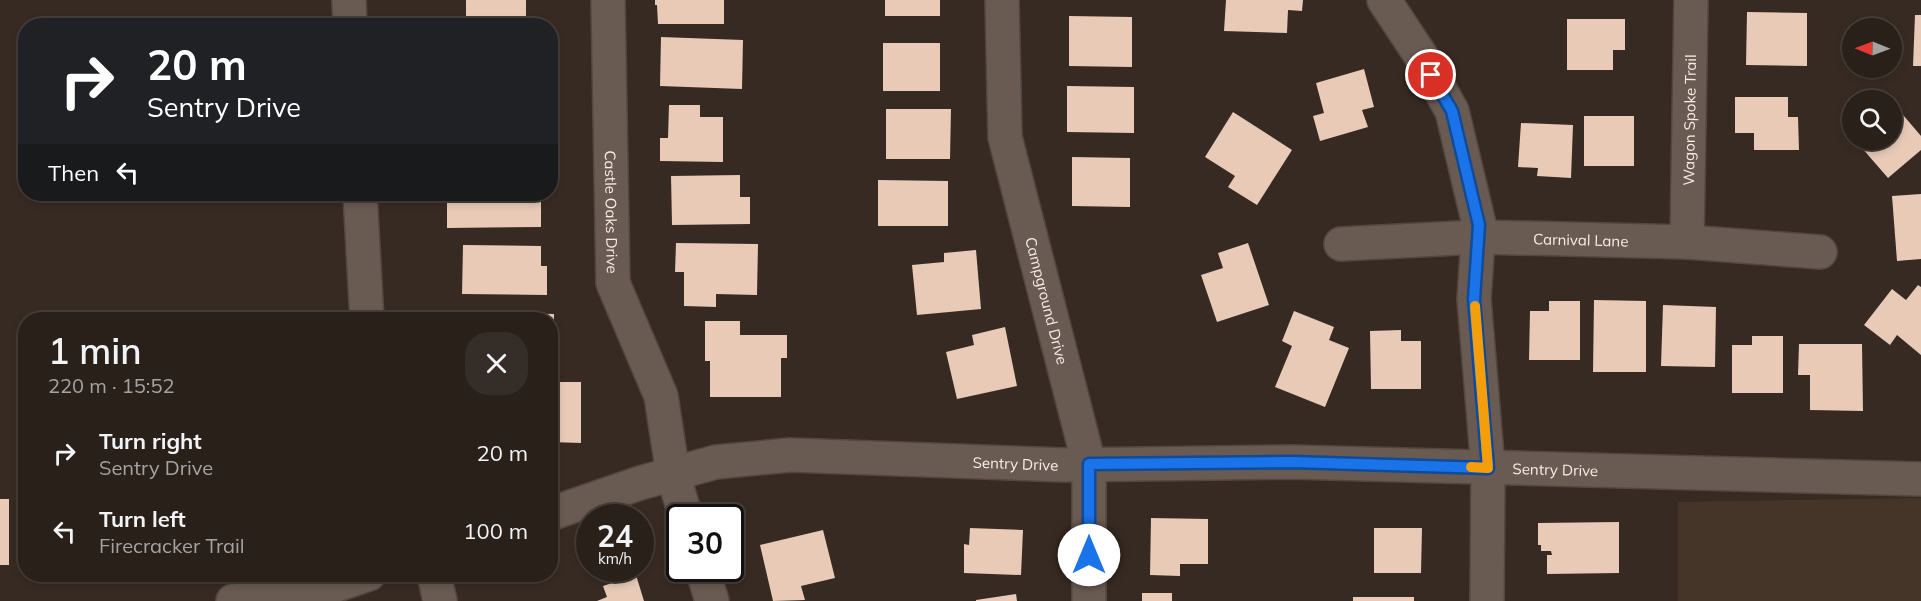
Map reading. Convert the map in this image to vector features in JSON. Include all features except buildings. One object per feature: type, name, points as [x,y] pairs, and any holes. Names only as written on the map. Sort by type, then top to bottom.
[{"type":"street","points":[[349,0],[350,18]]},
{"type":"street","name":"Castle Oaks Drive","points":[[608,0],[613,283],[661,396],[673,474],[682,504]]},
{"type":"street","name":"Campground Drive","points":[[1002,0],[1005,136],[1089,464],[1089,601]]},
{"type":"street","points":[[1384,0],[1421,56],[1452,111],[1479,225],[1474,299],[1488,468],[1487,601]]},
{"type":"street","name":"Wagon Spoke Trail","points":[[1687,242],[1691,0]]},
{"type":"street","points":[[360,201],[367,312]]},
{"type":"street","name":"Carnival Lane","points":[[1341,244],[1478,237],[1687,242],[1820,252]]},
{"type":"street","name":"Sentry Drive","points":[[558,510],[640,483],[716,462],[790,455],[1089,464],[1292,462],[1921,479]]},
{"type":"street","points":[[232,601],[319,591],[345,582]]},
{"type":"street","points":[[436,582],[440,601]]},
{"type":"street","points":[[706,582],[712,601]]},
{"type":"shaded area","points":[[1921,498],[1921,601],[1678,601],[1678,502]]},
{"type":"slow traffic","points":[[1471,467],[1488,468],[1475,306]]},
{"type":"route","points":[[1089,555],[1089,464],[1292,462],[1488,468],[1474,299],[1479,225],[1452,111],[1431,75]]}]
